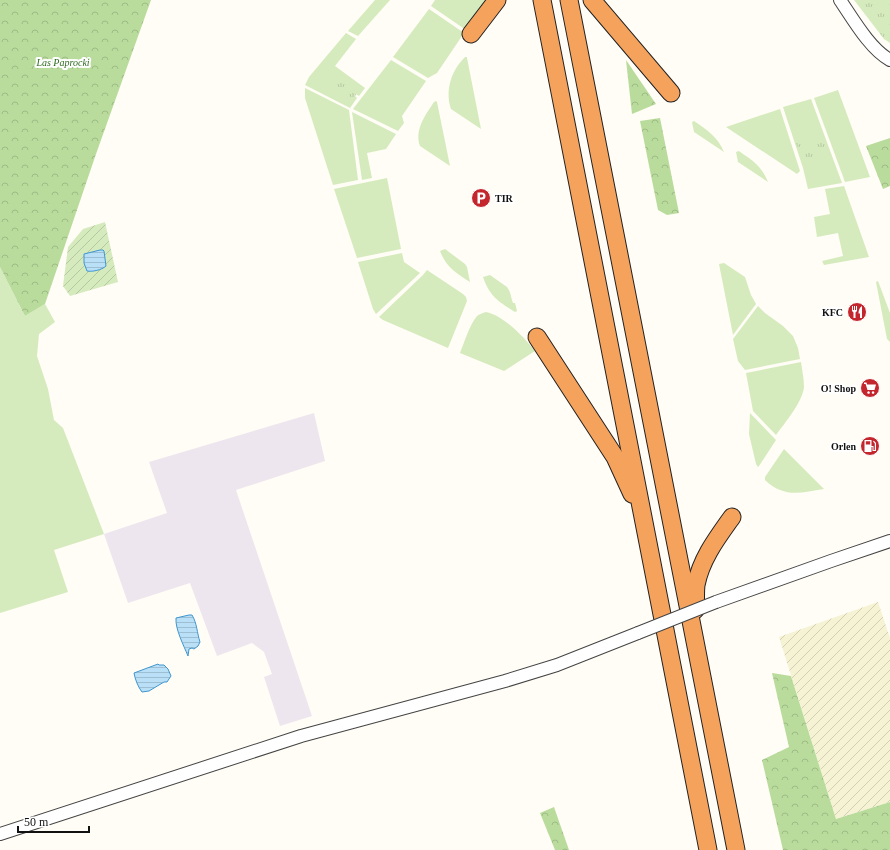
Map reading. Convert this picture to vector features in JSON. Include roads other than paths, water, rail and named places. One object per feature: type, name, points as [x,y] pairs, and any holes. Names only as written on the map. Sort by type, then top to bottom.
[{"type":"highway","points":[[471,34],[497,0]]},
{"type":"highway","points":[[542,0],[708,850]]},
{"type":"highway","points":[[569,0],[736,850]]},
{"type":"highway","points":[[592,0],[671,92]]},
{"type":"highway","points":[[537,337],[615,457],[644,524]]},
{"type":"highway","points":[[694,640],[696,586],[700,570],[706,556],[732,517]]},
{"type":"street","points":[[840,0],[876,50],[890,60]]},
{"type":"street","points":[[4,832],[301,736],[505,681],[550,667],[716,602],[890,541]]},
{"type":"water","points":[[100,250],[104,251],[106,266],[102,269],[87,271],[84,263],[84,254]]},
{"type":"water","points":[[192,615],[194,618],[200,642],[194,649],[189,649],[188,656],[178,632],[176,618]]},
{"type":"water","points":[[158,664],[164,665],[168,669],[171,676],[167,682],[164,682],[149,691],[142,692],[139,688],[134,673]]},
{"type":"place","name":"TIR","points":[[481,198]]},
{"type":"place","name":"KFC","points":[[857,312]]},
{"type":"place","name":"O! Shop","points":[[870,388]]},
{"type":"place","name":"Orlen","points":[[870,446]]},
{"type":"park label","name":"Las Paprocki","points":[[63,62]]}]
